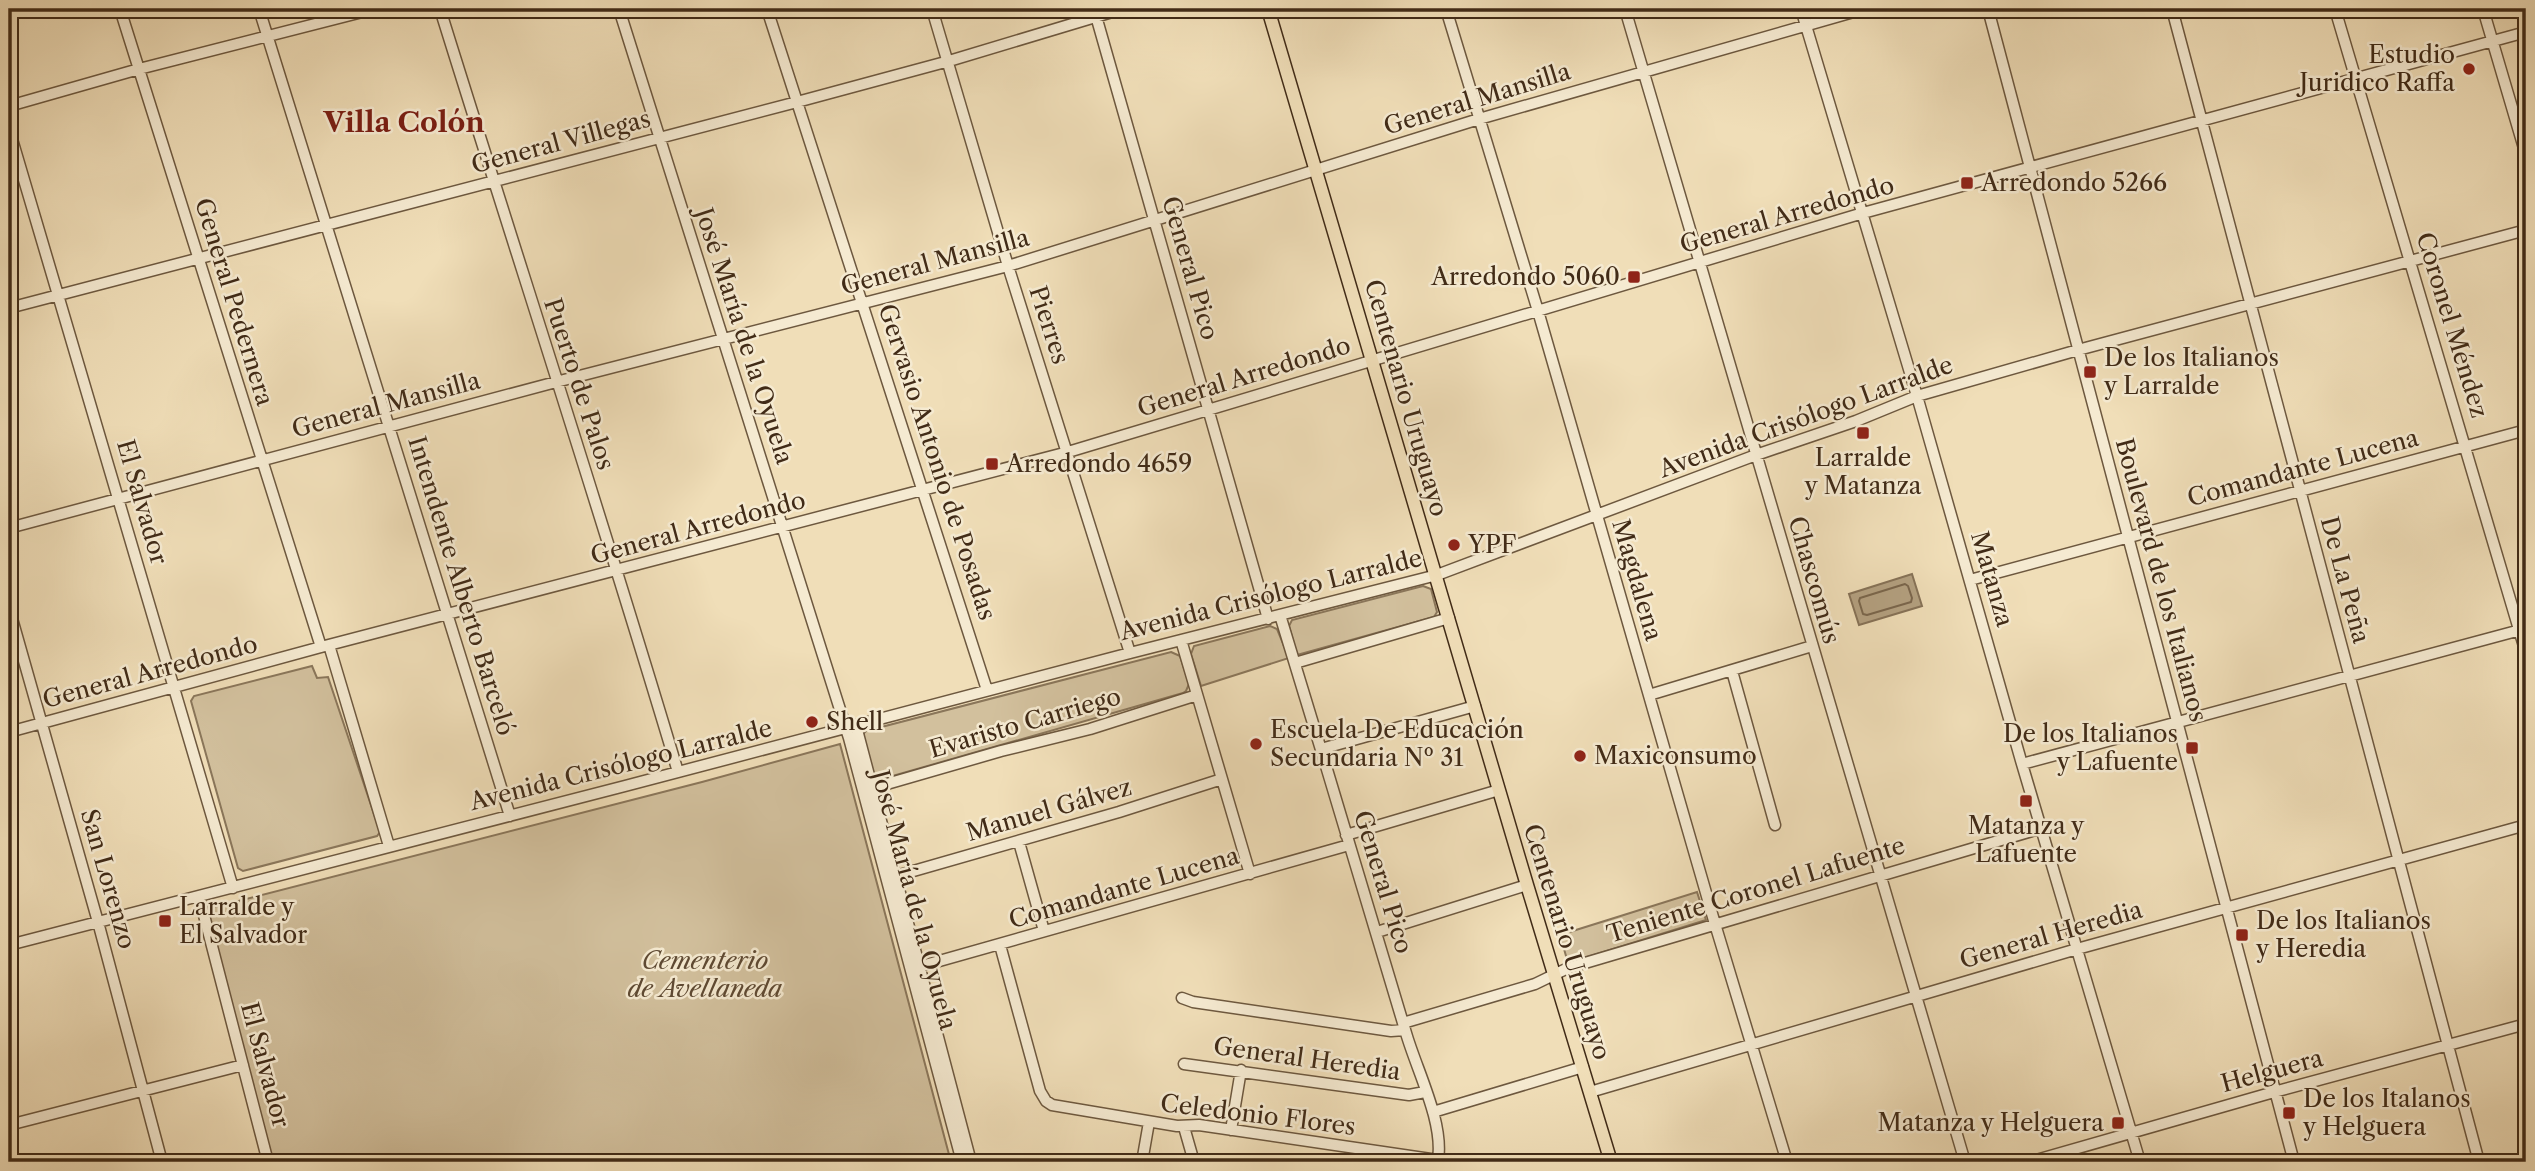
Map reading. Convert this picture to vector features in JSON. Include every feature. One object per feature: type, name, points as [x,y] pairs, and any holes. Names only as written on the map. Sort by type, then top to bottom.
[{"type":"main road","name":"Centenario Uruguayo","points":[[1268,9],[1611,1162]]},
{"type":"street","name":"General Pedernera","points":[[120,9],[262,460],[390,846]]},
{"type":"street","name":"Intendente Alberto Barceló","points":[[259,9],[510,816]]},
{"type":"street","points":[[9,106],[139,69],[374,9]]},
{"type":"street","name":"Puerto de Palos","points":[[440,9],[618,571],[678,772]]},
{"type":"street","name":"José María de la Oyuela","points":[[619,9],[783,527],[851,727],[915,968],[971,1162]]},
{"type":"street","name":"Gervasio Antonio de Posadas","points":[[767,9],[988,690]]},
{"type":"street","name":"Pierres","points":[[932,9],[1008,267],[1130,653]]},
{"type":"street","name":"General Villegas","points":[[9,308],[797,102],[949,61],[1095,13],[1122,9]]},
{"type":"street","name":"Magdalena","points":[[1446,9],[1538,311],[1715,924],[1787,1162]]},
{"type":"street","name":"Chascomús","points":[[1625,9],[1965,1162]]},
{"type":"street","name":"Matanza","points":[[1801,9],[1917,396],[2140,1162]]},
{"type":"street","name":"General Mansilla","points":[[9,528],[724,338],[1008,267],[1479,119],[1864,9]]},
{"type":"street","name":"Boulevard de los Italianos","points":[[1988,9],[2294,1162]]},
{"type":"street","name":"De La Peña","points":[[2172,9],[2479,1162]]},
{"type":"street","name":"Coronel Méndez","points":[[2335,9],[2523,629],[2526,653]]},
{"type":"street","points":[[2483,9],[2526,155]]},
{"type":"street","name":"General Pico","points":[[1095,13],[1208,410],[1274,617],[1295,663],[1404,1027],[1433,1112],[1441,1143],[1438,1160]]},
{"type":"street","name":"General Arredondo","points":[[9,732],[325,646],[449,616],[1068,452],[1863,213],[2526,32]]},
{"type":"street","name":"El Salvador","points":[[9,129],[233,888]]},
{"type":"street","name":"Avenida Crisólogo Larralde","points":[[9,945],[1437,575],[1756,455],[1856,421],[1917,396],[2526,230]]},
{"type":"street","name":"Comandante Lucena","points":[[1970,580],[2526,429]]},
{"type":"street","name":"San Lorenzo","points":[[9,608],[98,922],[162,1162]]},
{"type":"street","points":[[1295,663],[1449,618]]},
{"type":"street","points":[[2022,764],[2523,629]]},
{"type":"street","points":[[1181,640],[1250,874]]},
{"type":"street","points":[[1648,695],[1812,646]]},
{"type":"street","points":[[1732,671],[1775,825]]},
{"type":"street","name":"Evaristo Carriego","points":[[867,789],[1090,729],[1197,695]]},
{"type":"street","points":[[1321,750],[1475,706]]},
{"type":"street","name":"Manuel Gálvez","points":[[891,878],[1019,842],[1222,779]]},
{"type":"street","name":"Comandante Lucena","points":[[915,968],[1250,874],[1499,790]]},
{"type":"street","name":"General Heredia","points":[[1590,1092],[2077,948],[2526,825]]},
{"type":"street","name":"Teniente Coronel Lafuente","points":[[1182,998],[1193,1002],[1391,1031],[1535,984],[1555,974],[1715,924],[2042,828]]},
{"type":"street","points":[[1019,842],[1044,931]]},
{"type":"street","points":[[1377,932],[1527,885]]},
{"type":"street","name":"El Salvador","points":[[199,896],[268,1162]]},
{"type":"street","name":"Celedonio Flores","points":[[1000,945],[1040,1091],[1046,1101],[1059,1108],[1184,1127],[1199,1125],[1413,1159],[1451,1162]]},
{"type":"street","name":"José María de la Oyuela","points":[[915,968],[962,1162]]},
{"type":"street","name":"Helguera","points":[[2029,1162],[2526,1024]]},
{"type":"street","name":"General Heredia","points":[[1184,1064],[1409,1095],[1425,1092]]},
{"type":"street","points":[[9,1125],[243,1065]]},
{"type":"street","points":[[1433,1112],[1583,1067]]},
{"type":"street","points":[[1231,1130],[1241,1070]]},
{"type":"street","points":[[1142,1162],[1149,1122]]},
{"type":"street","points":[[1184,1127],[1194,1162]]},
{"type":"green space","points":[[1423,586],[1431,589],[1437,612],[1434,617],[1297,655],[1289,626],[1292,620]]},
{"type":"green space","points":[[1270,626],[1277,629],[1289,658],[1201,686],[1191,654],[1194,646]]},
{"type":"green space","points":[[1171,652],[1180,656],[1189,684],[1183,693],[875,781],[863,734],[866,731]]},
{"type":"green space","points":[[312,666],[317,678],[328,677],[380,832],[377,836],[243,871],[238,868],[191,701],[194,696]]},
{"type":"green space","name":"Cementerio de Avellaneda","points":[[840,744],[951,1162],[272,1162],[207,909]]},
{"type":"green space","points":[[1697,892],[1706,920],[1568,963],[1560,935]]},
{"type":"water","points":[[1912,574],[1922,606],[1859,625],[1849,594]]},
{"type":"place","name":"Estudio Juridico Raffa","points":[[2469,69]]},
{"type":"place","name":"Arredondo 5266","points":[[1967,183]]},
{"type":"place","name":"Arredondo 5060","points":[[1634,277]]},
{"type":"place","name":"De los Italianos y Larralde","points":[[2090,372]]},
{"type":"place","name":"Larralde y Matanza","points":[[1863,433]]},
{"type":"place","name":"Arredondo 4659","points":[[992,464]]},
{"type":"place","name":"YPF","points":[[1454,545]]},
{"type":"place","name":"Shell","points":[[812,722]]},
{"type":"place","name":"Escuela De Educación Secundaria Nº 31","points":[[1256,744]]},
{"type":"place","name":"De los Italianos y Lafuente","points":[[2192,748]]},
{"type":"place","name":"Maxiconsumo","points":[[1580,756]]},
{"type":"place","name":"Matanza y Lafuente","points":[[2026,801]]},
{"type":"place","name":"Larralde y El Salvador","points":[[165,921]]},
{"type":"place","name":"De los Italianos y Heredia","points":[[2242,935]]},
{"type":"place","name":"De los Italanos y Helguera","points":[[2289,1113]]},
{"type":"place","name":"Matanza y Helguera","points":[[2118,1123]]},
{"type":"district","name":"Villa Colón","points":[[404,122]]}]
